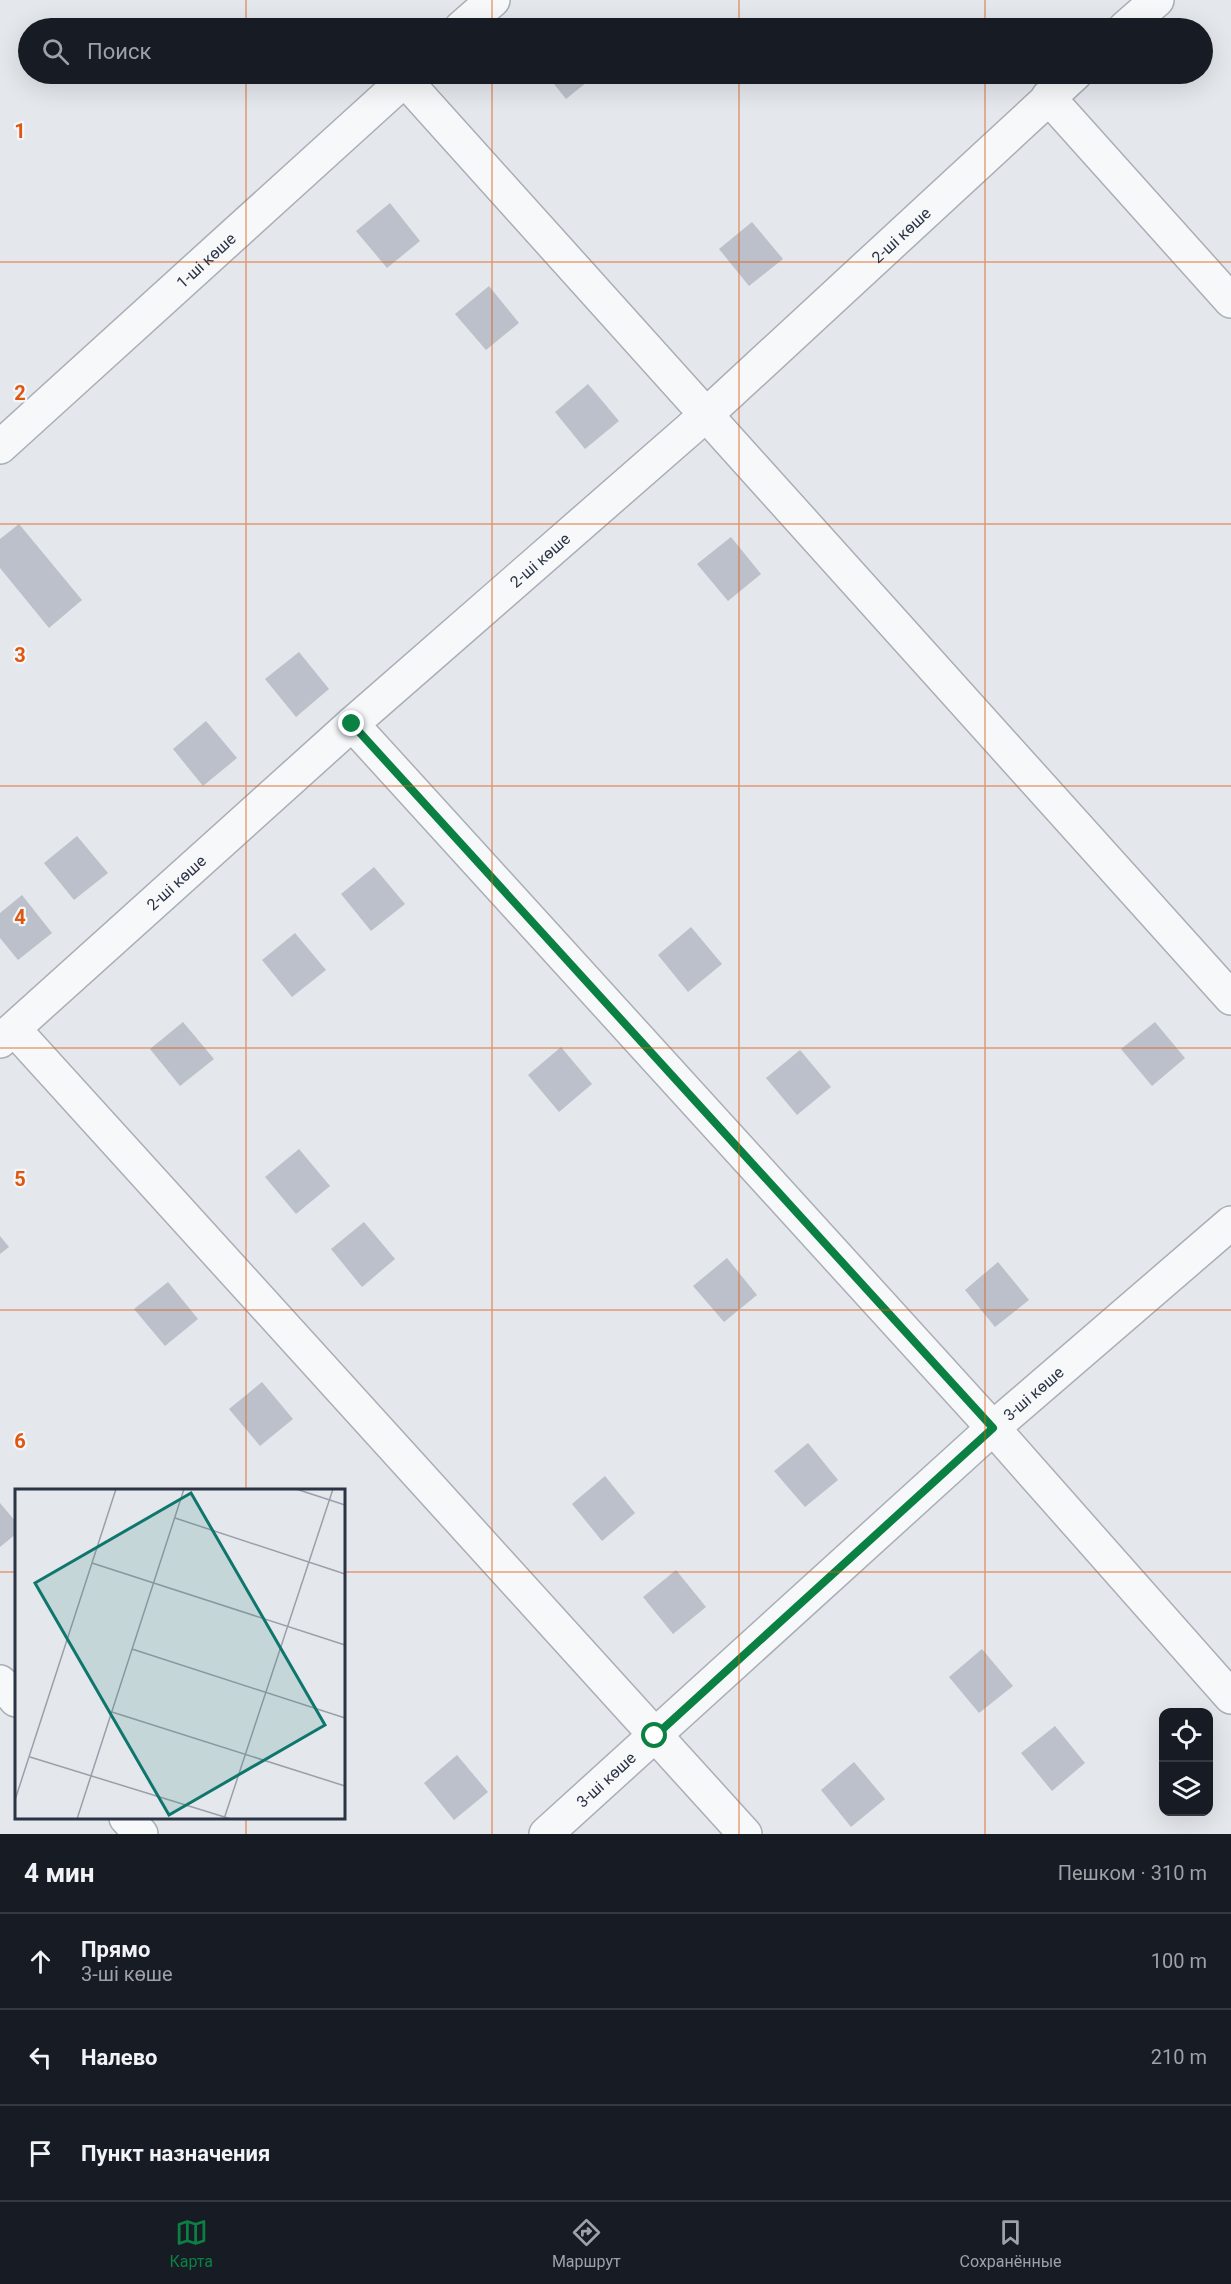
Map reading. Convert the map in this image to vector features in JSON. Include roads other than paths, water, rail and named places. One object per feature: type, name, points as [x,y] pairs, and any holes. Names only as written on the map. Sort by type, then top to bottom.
[{"type":"lane","points":[[472,18],[493,0]]},
{"type":"lane","points":[[1136,18],[1157,0]]},
{"type":"lane","name":"1-ші көше","points":[[0,447],[398,84]]},
{"type":"lane","points":[[414,84],[1231,998]]},
{"type":"lane","name":"2-ші көше","points":[[7,1035],[352,724],[707,414],[1063,84]]},
{"type":"lane","points":[[1048,97],[1231,301]]},
{"type":"lane","points":[[352,724],[993,1428],[1231,1696]]},
{"type":"lane","points":[[7,1035],[745,1834]]},
{"type":"lane","name":"3-ші көше","points":[[546,1834],[993,1428],[1231,1223]]},
{"type":"lane","points":[[0,1682],[15,1699]]},
{"type":"lane","points":[[127,1819],[141,1834]]}]
